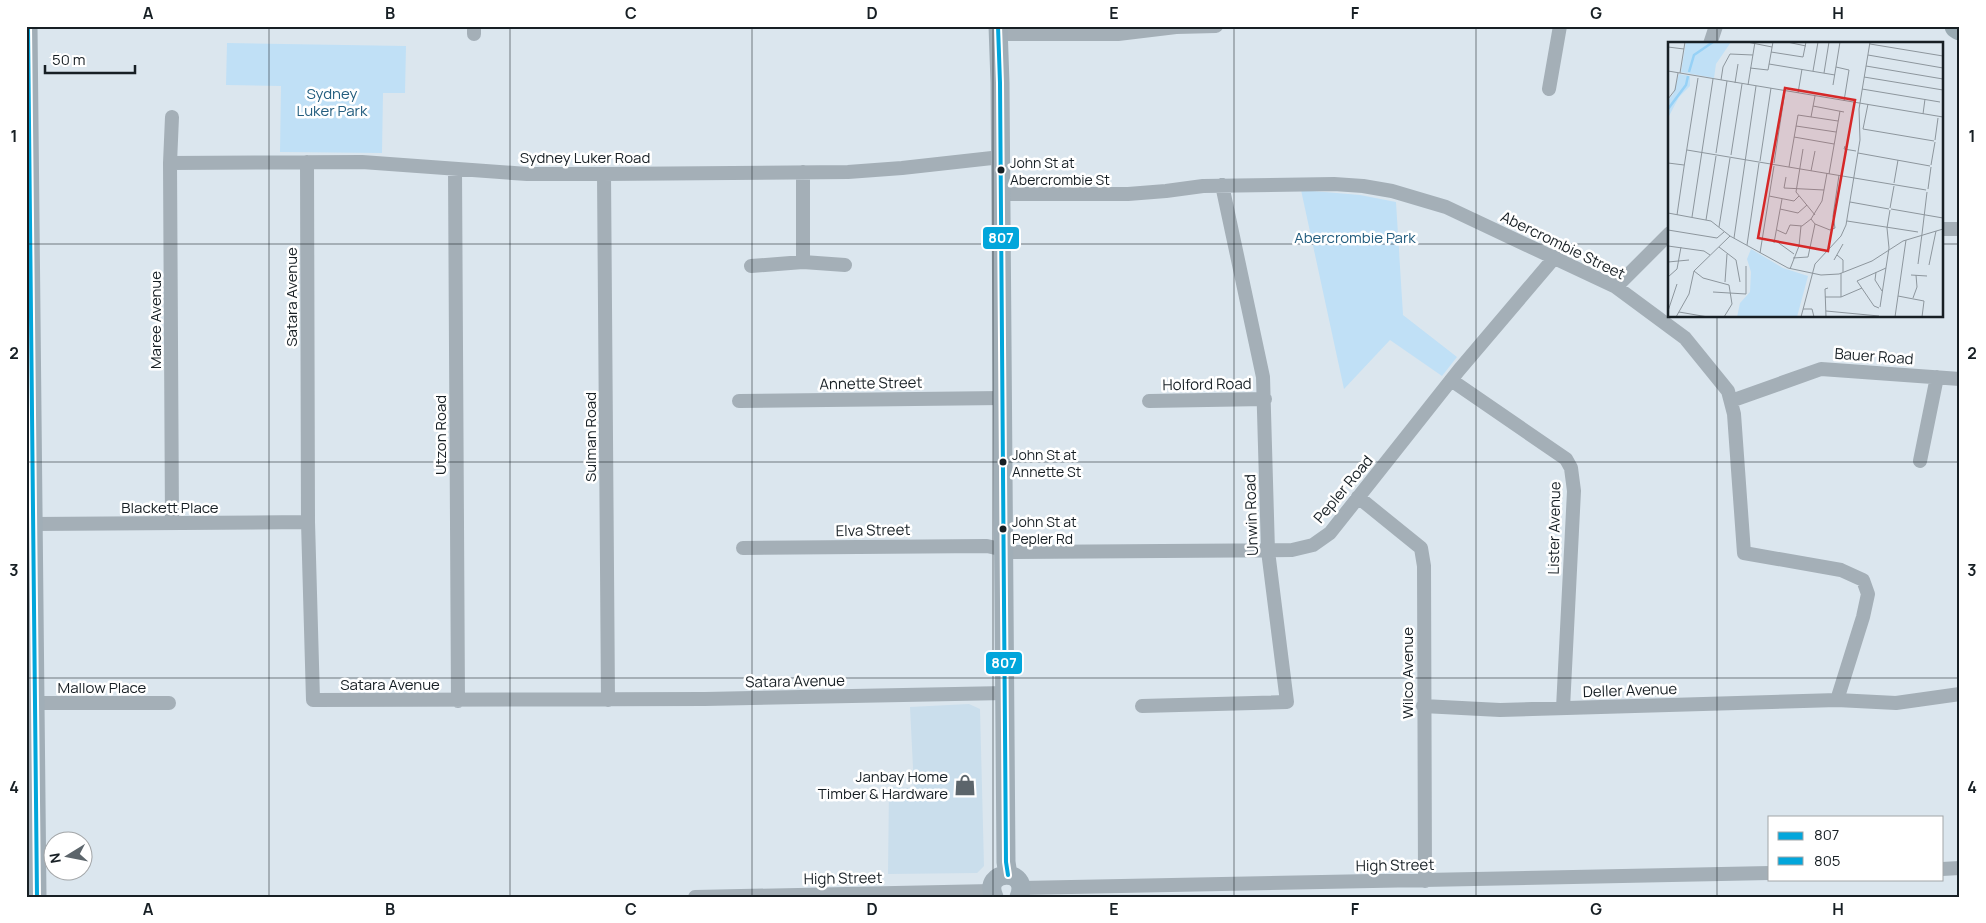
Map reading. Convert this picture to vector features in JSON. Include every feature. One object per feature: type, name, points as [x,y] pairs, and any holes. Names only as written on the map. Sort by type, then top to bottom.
[{"type":"street","points":[[28,26],[29,453],[33,524],[30,598],[35,703],[31,741],[33,889]]},
{"type":"street","points":[[1016,887],[1006,862],[1006,693],[998,30],[1118,34],[1176,27],[1216,26]]},
{"type":"street","points":[[1549,89],[1560,26]]},
{"type":"street","points":[[1711,42],[1716,26]]},
{"type":"street","name":"Maree Avenue","points":[[172,118],[170,163],[172,523]]},
{"type":"street","name":"Sydney Luker Road","points":[[170,163],[362,162],[527,174],[604,174],[848,172],[1000,158]]},
{"type":"street","name":"Satara Avenue","points":[[307,162],[308,522],[313,700],[608,700],[1006,693]]},
{"type":"street","name":"Utzon Road","points":[[455,170],[458,700]]},
{"type":"street","points":[[803,172],[803,262]]},
{"type":"street","name":"Sulman Road","points":[[604,174],[608,700]]},
{"type":"street","name":"Abercrombie Street","points":[[1000,194],[1148,193],[1222,185],[1334,184],[1362,186],[1392,191],[1446,207],[1616,287],[1684,338],[1728,390],[1734,414],[1744,553],[1841,570],[1863,580],[1868,594],[1863,617],[1837,700]]},
{"type":"street","name":"Unwin Road","points":[[1142,706],[1287,702],[1268,551],[1265,399],[1259,350],[1222,185]]},
{"type":"street","points":[[1944,228],[1960,229]]},
{"type":"street","points":[[1616,287],[1668,235]]},
{"type":"street","name":"Pepler Road","points":[[1003,549],[1014,552],[1268,551],[1292,550],[1313,544],[1330,532],[1451,380],[1554,257]]},
{"type":"street","points":[[751,266],[803,262],[845,265]]},
{"type":"street","name":"Bauer Road","points":[[1731,401],[1821,369],[1960,379]]},
{"type":"street","points":[[1920,461],[1937,377]]},
{"type":"street","name":"Lister Avenue","points":[[1451,380],[1566,459],[1571,468],[1574,491],[1563,708]]},
{"type":"street","name":"Annette Street","points":[[739,401],[1002,398]]},
{"type":"street","name":"Holford Road","points":[[1149,401],[1265,399]]},
{"type":"street","name":"Wilco Avenue","points":[[1358,497],[1421,548],[1424,566],[1424,881]]},
{"type":"street","name":"Blackett Place","points":[[33,524],[308,522]]},
{"type":"street","name":"Elva Street","points":[[743,548],[987,546],[1003,549]]},
{"type":"street","name":"Deller Avenue","points":[[1423,706],[1500,710],[1837,700],[1896,703],[1960,694]]},
{"type":"street","name":"Mallow Place","points":[[35,703],[169,703]]},
{"type":"street","points":[[1944,869],[1960,868]]},
{"type":"street","name":"High Street","points":[[1016,887],[1424,881],[1768,873]]},
{"type":"street","points":[[993,894],[995,880],[1003,875],[1016,887]]},
{"type":"street","name":"High Street","points":[[695,897],[993,894]]},
{"type":"shaded area","points":[[969,704],[980,709],[984,866],[977,873],[888,874],[889,787],[914,788],[910,707]]},
{"type":"green space","name":"Sydney Luker Park","points":[[227,43],[406,46],[405,93],[383,93],[382,153],[280,152],[281,86],[226,85]]},
{"type":"green space","name":"Abercrombie Park","points":[[1301,190],[1360,195],[1396,202],[1403,315],[1457,357],[1442,376],[1390,340],[1344,389]]},
{"type":"transit line","name":"805","points":[[28,26],[37,897]]},
{"type":"transit line","name":"807","points":[[998,26],[1006,862],[1008,875]]},
{"type":"place","name":"John St at Abercrombie St","points":[[1001,170]]},
{"type":"place","name":"John St at Annette St","points":[[1003,462]]},
{"type":"place","name":"John St at Pepler Rd","points":[[1003,529]]},
{"type":"place","name":"Janbay Home Timber & Hardware","points":[[965,785]]}]
